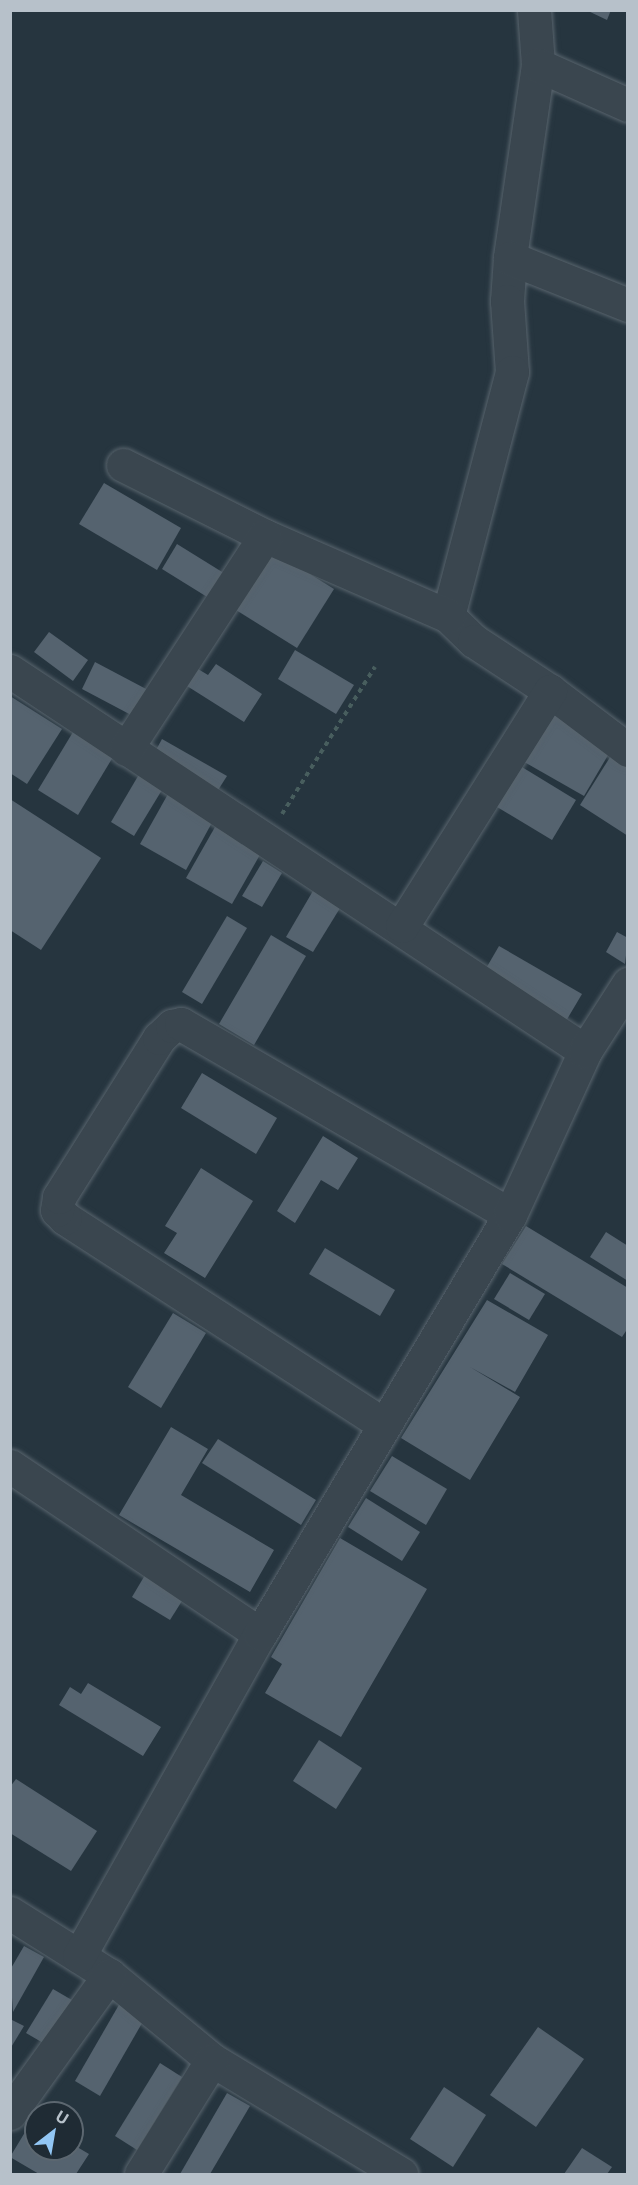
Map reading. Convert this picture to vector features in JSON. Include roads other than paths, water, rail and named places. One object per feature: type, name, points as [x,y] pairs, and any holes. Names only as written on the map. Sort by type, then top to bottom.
[{"type":"street","points":[[448,616],[512,372],[507,301],[510,258],[538,65],[534,10]]},
{"type":"street","points":[[538,65],[627,105]]},
{"type":"street","points":[[510,258],[627,305]]},
{"type":"street","points":[[123,465],[264,536],[448,616],[474,641],[550,691],[627,750]]},
{"type":"street","points":[[126,749],[264,536]]},
{"type":"street","points":[[10,671],[126,749],[402,927],[585,1052]]},
{"type":"street","points":[[402,927],[550,691]]},
{"type":"street","points":[[79,1956],[260,1634],[383,1424],[510,1215],[585,1052],[627,984]]},
{"type":"street","points":[[383,1424],[65,1218],[57,1210],[59,1197],[159,1038],[172,1026],[181,1024],[510,1215]]},
{"type":"street","points":[[10,1467],[260,1634]]},
{"type":"street","points":[[10,1913],[110,1975],[212,2060],[401,2175]]},
{"type":"street","points":[[10,2112],[110,1975]]},
{"type":"street","points":[[141,2175],[212,2060]]}]
